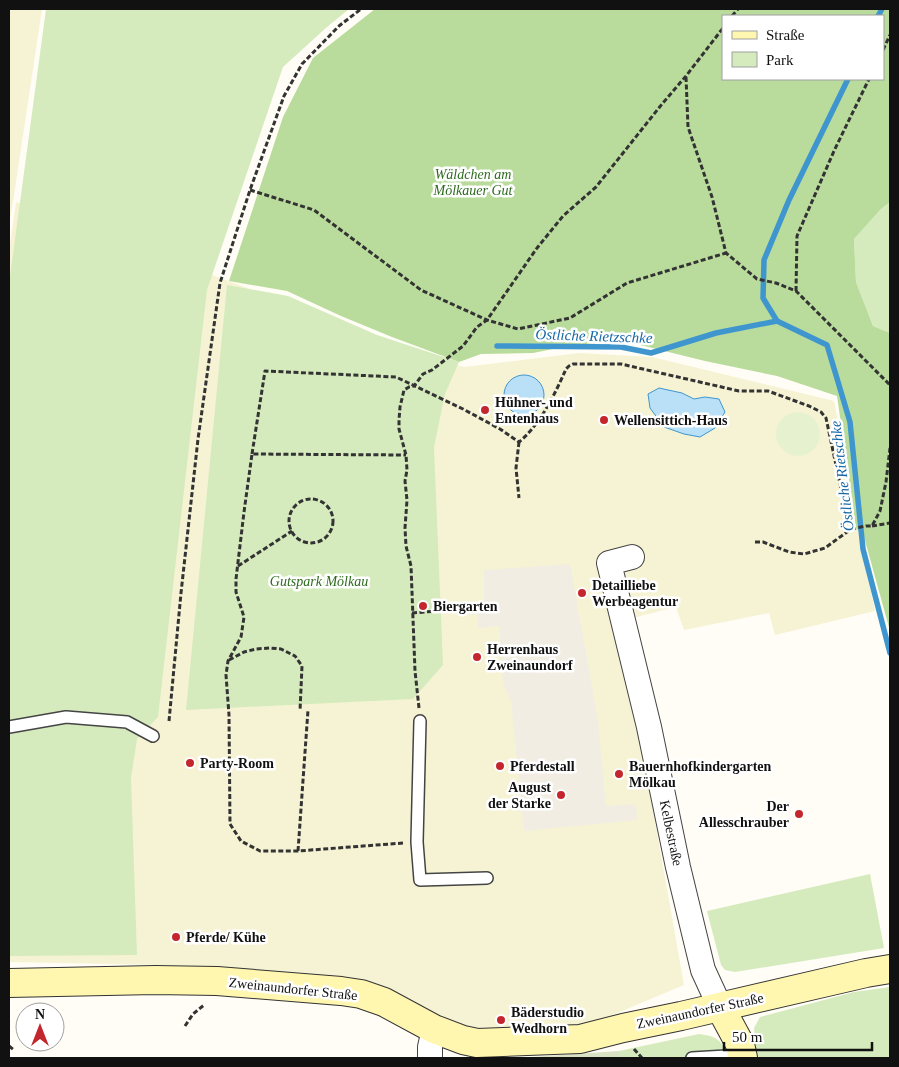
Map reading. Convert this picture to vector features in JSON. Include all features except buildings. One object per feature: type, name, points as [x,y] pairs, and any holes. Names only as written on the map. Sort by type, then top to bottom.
[{"type":"street","name":"Kelbestraße","points":[[632,557],[609,563],[703,970],[720,1007]]},
{"type":"street","name":"Zweinaundorfer Straße","points":[[9,983],[155,980],[217,981],[341,991],[361,994],[384,1002],[434,1029],[477,1043],[580,1039],[890,969]]},
{"type":"street","points":[[720,1007],[740,1044],[743,1057]]},
{"type":"street","points":[[430,1058],[430,1047],[434,1029]]},
{"type":"lane","points":[[9,727],[66,717],[127,722],[153,736]]},
{"type":"lane","points":[[420,721],[417,842],[420,880],[487,878]]},
{"type":"lane","points":[[692,1058],[743,1057]]},
{"type":"path","points":[[169,721],[197,449],[220,283],[250,190],[284,96],[302,64],[339,26],[361,9]]},
{"type":"path","points":[[420,721],[415,671],[411,566],[406,546],[405,528],[407,500],[404,481],[407,470],[406,455],[399,429],[399,413],[404,390],[414,386],[423,374],[432,370],[463,346],[477,327],[487,320],[537,248],[563,216],[596,187],[722,29]]},
{"type":"path","points":[[884,48],[890,34]]},
{"type":"path","points":[[686,76],[688,128],[712,197],[726,253],[757,279],[776,283],[796,291],[890,385]]},
{"type":"path","points":[[796,291],[797,236],[834,151],[869,80]]},
{"type":"path","points":[[250,190],[314,210],[421,290],[487,320],[518,329],[570,318],[627,283],[726,253]]},
{"type":"path","points":[[519,498],[516,468],[519,442],[528,435],[551,400],[566,369],[573,364],[621,364],[740,391],[768,392],[821,412],[826,418],[849,526]]},
{"type":"path","points":[[417,842],[298,851],[260,851],[241,840],[230,824],[229,715],[226,676],[228,661],[241,638],[244,617],[236,592],[238,566],[265,371],[396,377],[471,413],[519,442]]},
{"type":"path","points":[[872,526],[880,511],[890,448]]},
{"type":"path","points":[[252,454],[406,455]]},
{"type":"path","points":[[308,499],[319,500],[330,510],[332,517],[331,530],[322,539],[315,542],[307,542],[297,537],[292,531],[289,520],[291,512],[301,501],[308,499]]},
{"type":"path","points":[[755,542],[763,542],[789,552],[804,554],[825,548],[851,529],[890,523]]},
{"type":"path","points":[[238,566],[292,531]]},
{"type":"path","points":[[412,613],[463,609]]},
{"type":"path","points":[[228,661],[244,652],[256,649],[281,649],[295,656],[302,666],[300,711]]},
{"type":"path","points":[[298,851],[308,710]]},
{"type":"path","points":[[184,1026],[193,1014],[205,1004]]},
{"type":"path","points":[[9,1046],[14,1050]]},
{"type":"path","points":[[631,1046],[642,1058]]},
{"type":"green space","points":[[9,9],[42,9],[9,223]]},
{"type":"green space","points":[[46,9],[349,9],[283,67],[207,290],[158,717],[137,739],[131,778],[137,955],[9,956],[9,284]]},
{"type":"green space","name":"Wäldchen am Mölkauer Gut","points":[[375,9],[890,9],[890,202],[881,209],[854,239],[856,282],[873,326],[890,333],[890,631],[864,537],[856,528],[837,396],[777,376],[624,341],[573,345],[533,353],[481,354],[459,362],[341,316],[287,291],[229,281],[283,117],[313,58]]},
{"type":"green space","points":[[16,202],[298,307],[382,343],[464,367],[579,353],[652,357],[834,401],[875,611],[775,635],[769,613],[684,630],[676,607],[613,623],[637,719],[684,985],[596,1022],[566,1030],[473,1030],[343,981],[162,965],[9,962],[9,251]]},
{"type":"green space","points":[[890,202],[890,333],[873,326],[856,282],[854,239],[881,209]]},
{"type":"green space","name":"Gutspark Mölkau","points":[[227,285],[288,296],[377,335],[459,362],[445,394],[434,447],[443,665],[413,699],[186,710]]},
{"type":"green space","points":[[802,412],[814,418],[819,425],[819,443],[814,450],[807,455],[794,456],[786,453],[779,446],[776,430],[779,422],[786,415]]},
{"type":"green space","points":[[870,874],[884,948],[735,972],[725,970],[721,965],[707,911]]},
{"type":"green space","points":[[890,987],[890,1058],[757,1058],[754,1028],[760,1017],[854,992]]},
{"type":"green space","points":[[699,1034],[718,1040],[724,1047],[728,1058],[619,1058],[619,1051]]},
{"type":"green space","points":[[619,1051],[619,1058],[517,1058]]},
{"type":"shaded area","points":[[570,564],[598,720],[606,806],[636,804],[637,820],[524,831],[511,702],[503,683],[499,626],[478,628],[477,614],[463,615],[462,603],[484,602],[484,570]]},
{"type":"water","points":[[524,375],[538,381],[544,395],[538,409],[524,415],[510,409],[504,395],[510,381]]},
{"type":"water","points":[[659,388],[682,393],[694,399],[705,397],[719,399],[725,412],[715,428],[700,437],[664,427],[650,408],[648,394]]},
{"type":"waterway","name":"Östliche Rietschke","points":[[879,15],[882,9]]},
{"type":"waterway","name":"Östliche Rietschke","points":[[848,80],[789,200],[764,260],[763,298],[777,321],[827,345],[850,422],[863,549],[890,653]]},
{"type":"waterway","name":"Östliche Rietzschke","points":[[497,346],[621,347],[651,353],[716,333],[777,321]]},
{"type":"place","name":"Hühner- und Entenhaus","points":[[485,410]]},
{"type":"place","name":"Wellensittich-Haus","points":[[604,420]]},
{"type":"place","name":"Detailliebe Werbeagentur","points":[[582,593]]},
{"type":"place","name":"Biergarten","points":[[423,606]]},
{"type":"place","name":"Herrenhaus Zweinaundorf","points":[[477,657]]},
{"type":"place","name":"Party-Room","points":[[190,763]]},
{"type":"place","name":"Pferdestall","points":[[500,766]]},
{"type":"place","name":"Bauernhofkindergarten Mölkau","points":[[619,774]]},
{"type":"place","name":"August der Starke","points":[[561,795]]},
{"type":"place","name":"Der Allesschrauber","points":[[799,814]]},
{"type":"place","name":"Pferde/ Kühe","points":[[176,937]]},
{"type":"place","name":"Bäderstudio Wedhorn","points":[[501,1020]]}]
